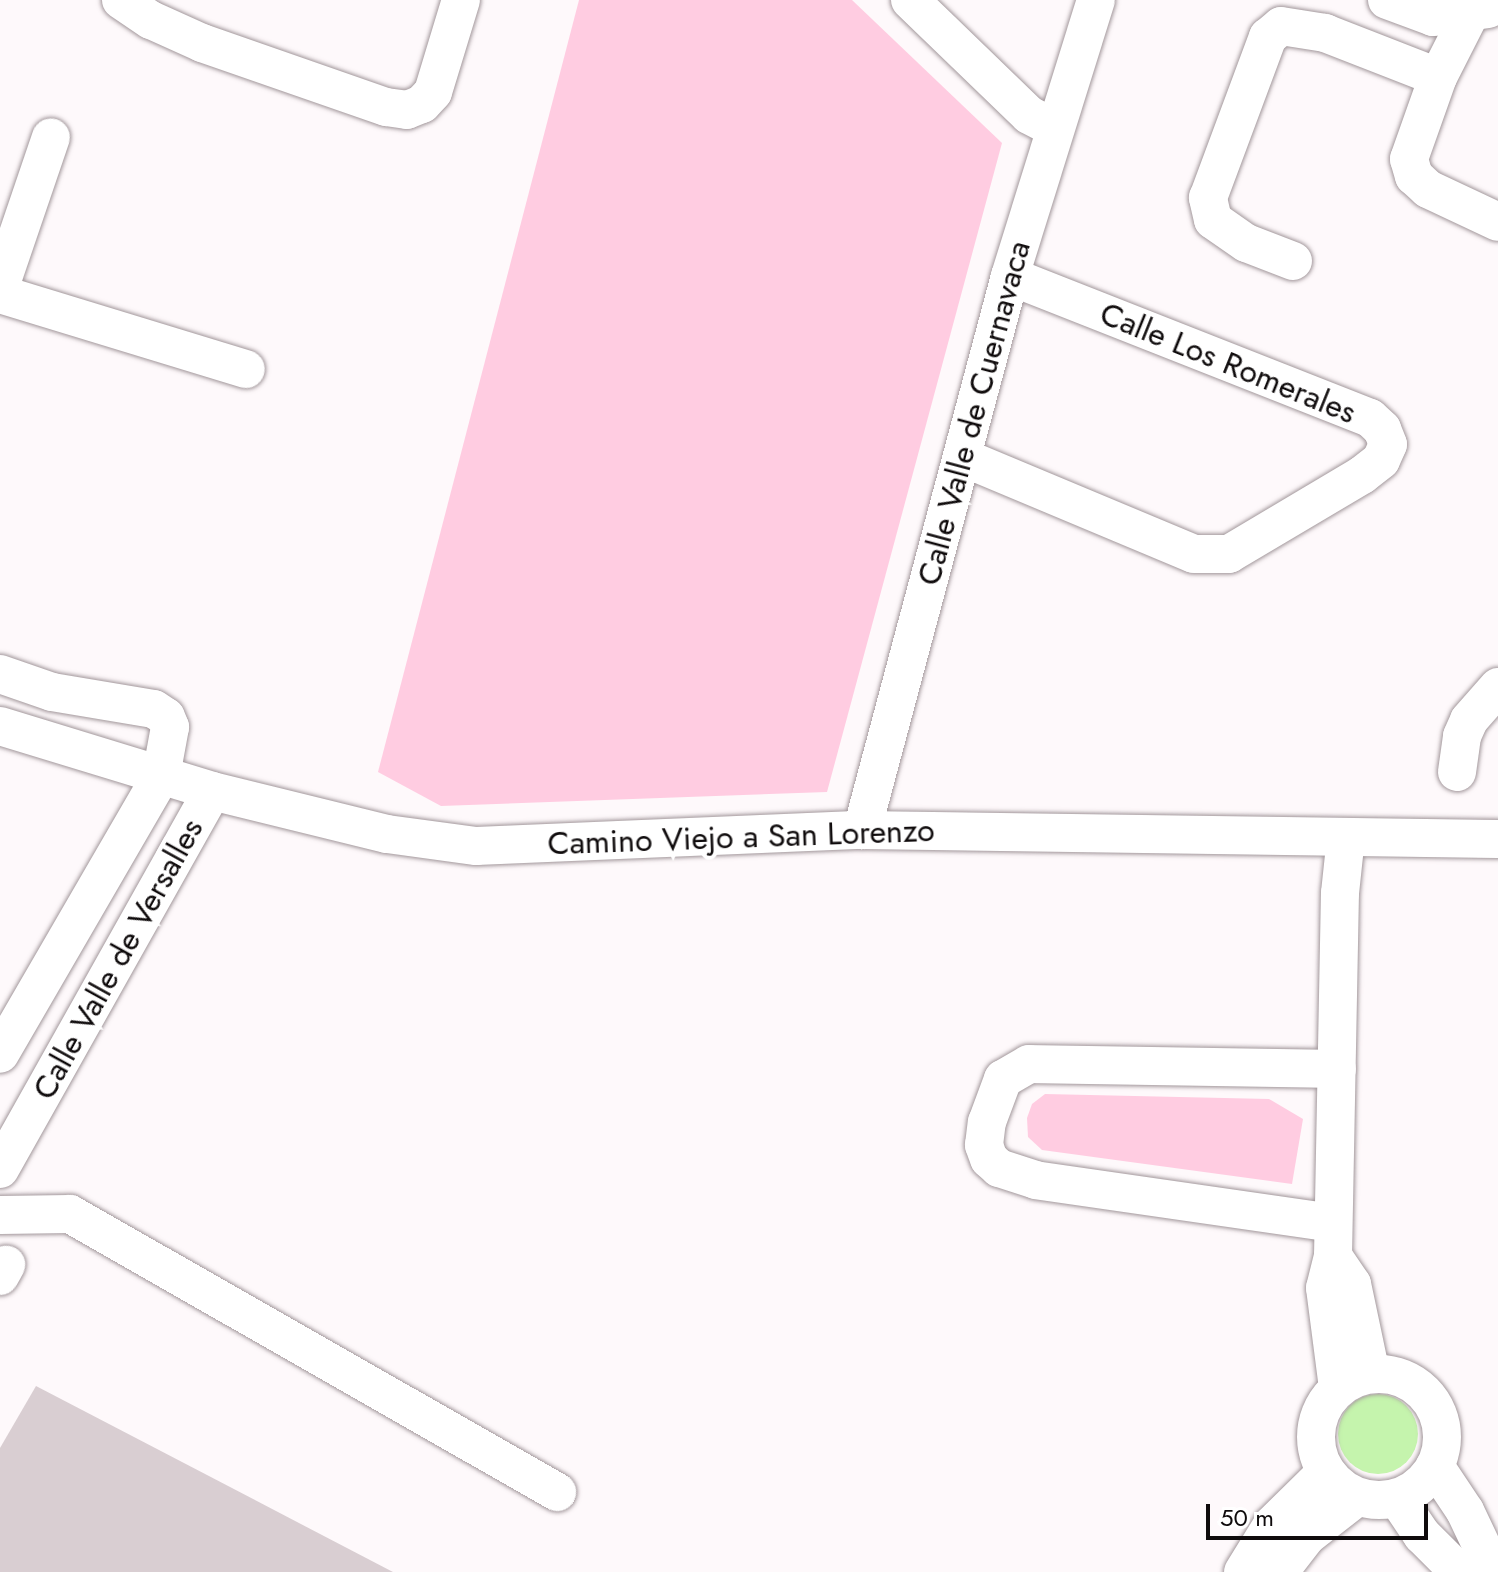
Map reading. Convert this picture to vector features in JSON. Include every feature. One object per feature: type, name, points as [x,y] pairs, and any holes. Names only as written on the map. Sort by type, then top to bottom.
[{"type":"street","points":[[121,0],[151,20],[202,43],[386,107],[407,110],[422,104],[433,92],[461,0]]},
{"type":"street","points":[[910,0],[1029,115],[1054,128]]},
{"type":"street","name":"Calle Valle de Cuernavaca","points":[[862,830],[1010,276],[1096,0]]},
{"type":"street","points":[[1387,0],[1433,17],[1489,6]]},
{"type":"street","points":[[1489,6],[1441,92],[1409,159],[1414,176],[1428,189],[1498,222]]},
{"type":"street","points":[[1293,261],[1246,243],[1213,220],[1208,198],[1268,37],[1281,26],[1325,33],[1441,92]]},
{"type":"street","points":[[0,287],[51,137]]},
{"type":"street","name":"Calle Los Romerales","points":[[962,457],[1194,554],[1229,554],[1362,475],[1381,460],[1388,444],[1382,429],[1370,418],[1010,276]]},
{"type":"street","points":[[0,294],[246,369]]},
{"type":"street","name":"Calle Valle de Versalles","points":[[0,674],[52,692],[154,709],[166,717],[170,727],[161,776],[0,1054]]},
{"type":"street","points":[[1457,772],[1462,736],[1469,720],[1498,687]]},
{"type":"street","name":"Camino Viejo a San Lorenzo","points":[[0,726],[212,791],[387,834],[476,846],[862,830],[1498,839]]},
{"type":"street","name":"Calle Valle de Versalles","points":[[0,1169],[212,791]]},
{"type":"street","points":[[1346,837],[1340,893],[1333,1240],[1325,1288],[1355,1381]]},
{"type":"street","points":[[1333,1240],[1036,1180],[999,1168],[989,1159],[984,1145],[987,1122],[1003,1079],[1029,1064],[1337,1069]]},
{"type":"street","points":[[0,1215],[70,1214],[557,1492]]},
{"type":"street","points":[[1405,1380],[1431,1401],[1442,1433],[1435,1466],[1419,1486],[1397,1498],[1370,1500],[1357,1497],[1334,1483],[1326,1472],[1315,1437],[1325,1402],[1355,1381],[1405,1380]]},
{"type":"street","points":[[1435,1466],[1465,1511],[1494,1572]]},
{"type":"street","points":[[1243,1572],[1281,1514],[1326,1472]]},
{"type":"street","points":[[1279,1572],[1307,1536],[1357,1497]]},
{"type":"street","points":[[1397,1498],[1422,1535],[1459,1572]]},
{"type":"shaded area","points":[[579,0],[852,0],[1002,143],[827,792],[441,806],[378,772]]},
{"type":"shaded area","points":[[1045,1094],[1269,1099],[1303,1119],[1292,1184],[1042,1150],[1028,1137],[1027,1118],[1032,1104]]},
{"type":"shaded area","points":[[1378,1394],[1393,1397],[1406,1406],[1415,1419],[1418,1434],[1415,1449],[1406,1462],[1393,1471],[1378,1474],[1363,1471],[1350,1462],[1341,1449],[1338,1434],[1341,1419],[1350,1406],[1363,1397]]},
{"type":"building","points":[[36,1386],[393,1572],[0,1572],[0,1448]]}]
